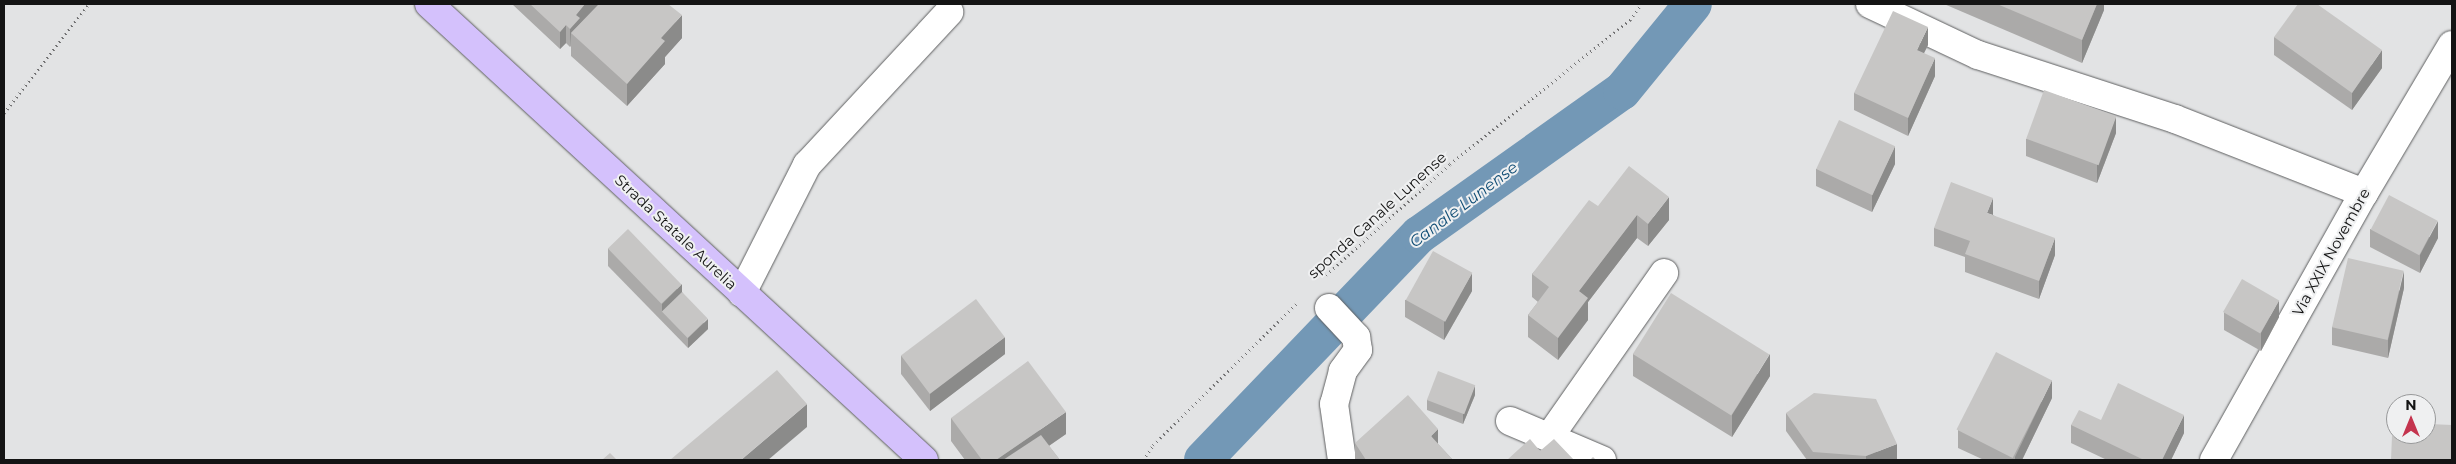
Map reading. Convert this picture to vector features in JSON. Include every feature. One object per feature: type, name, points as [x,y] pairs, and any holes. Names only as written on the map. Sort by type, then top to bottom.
[{"type":"main road","name":"Strada Statale Aurelia","points":[[429,4],[924,460]]},
{"type":"street","points":[[1870,4],[1978,55],[2175,119],[2364,193]]},
{"type":"street","points":[[742,293],[807,165],[949,12]]},
{"type":"street","name":"Via XXIX Novembre","points":[[2214,460],[2364,193],[2452,45]]},
{"type":"street","points":[[1550,436],[1664,273]]},
{"type":"street","points":[[1329,308],[1356,337],[1358,350],[1343,371],[1334,404],[1342,460]]},
{"type":"street","points":[[1510,421],[1550,436],[1602,460]]},
{"type":"path","points":[[4,113],[89,4]]},
{"type":"path","name":"sponda Canale Lunense","points":[[1324,277],[1370,233],[1450,164],[1630,20],[1641,4]]},
{"type":"path","points":[[1143,460],[1152,446],[1298,303]]},
{"type":"building","points":[[530,4],[585,4],[576,15],[580,18],[570,29],[566,25],[560,32]]},
{"type":"building","points":[[599,4],[668,4],[682,15],[661,38],[665,41],[627,84],[571,33]]},
{"type":"building","points":[[1997,4],[2097,4],[2082,40]]},
{"type":"building","points":[[2298,4],[2317,4],[2382,50],[2352,93],[2274,37]]},
{"type":"building","points":[[1893,11],[1928,27],[1917,50],[1935,58],[1908,118],[1854,93]]},
{"type":"building","points":[[2044,90],[2116,116],[2099,165],[2026,139]]},
{"type":"building","points":[[1839,120],[1895,146],[1872,195],[1816,169]]},
{"type":"building","points":[[1629,166],[1669,197],[1648,224],[1637,215],[1579,291],[1588,298],[1558,338],[1528,315],[1549,287],[1532,274],[1589,200],[1598,206]]},
{"type":"building","points":[[1951,182],[1993,198],[1987,213],[2055,238],[2039,281],[1965,254],[1970,241],[1934,228]]},
{"type":"building","points":[[2389,195],[2438,221],[2419,255],[2371,229]]},
{"type":"building","points":[[628,229],[681,284],[661,304],[608,248]]},
{"type":"building","points":[[1433,251],[1472,273],[1445,322],[1406,300]]},
{"type":"building","points":[[2348,258],[2404,271],[2388,340],[2332,327]]},
{"type":"building","points":[[2242,279],[2279,300],[2260,333],[2223,312]]},
{"type":"building","points":[[682,292],[708,319],[688,338],[662,311]]},
{"type":"building","points":[[1671,293],[1769,354],[1731,416],[1633,354]]},
{"type":"building","points":[[976,299],[1005,337],[930,394],[901,356]]},
{"type":"building","points":[[1996,352],[2052,381],[2013,458],[1957,430]]},
{"type":"building","points":[[1028,361],[1066,412],[996,460],[982,460],[951,418]]},
{"type":"building","points":[[777,370],[807,404],[741,460],[670,460]]},
{"type":"building","points":[[1438,371],[1475,385],[1464,414],[1427,400]]},
{"type":"building","points":[[2118,383],[2184,415],[2162,460],[2144,460],[2071,425],[2079,410],[2101,420]]},
{"type":"building","points":[[1814,393],[1876,399],[1897,444],[1866,456],[1813,452],[1786,413]]},
{"type":"building","points":[[1408,395],[1438,429],[1431,436],[1453,460],[1366,460],[1355,443]]},
{"type":"building","points":[[2436,424],[2452,425],[2452,460],[2391,460],[2392,444],[2436,444]]},
{"type":"building","points":[[1041,435],[1060,460],[1003,460]]},
{"type":"building","points":[[1530,439],[1540,451],[1554,439],[1574,460],[1507,460]]},
{"type":"building","points":[[610,453],[617,460],[602,460]]},
{"type":"waterway","name":"Canale Lunense","points":[[1203,460],[1419,235],[1622,91],[1693,4]]}]
